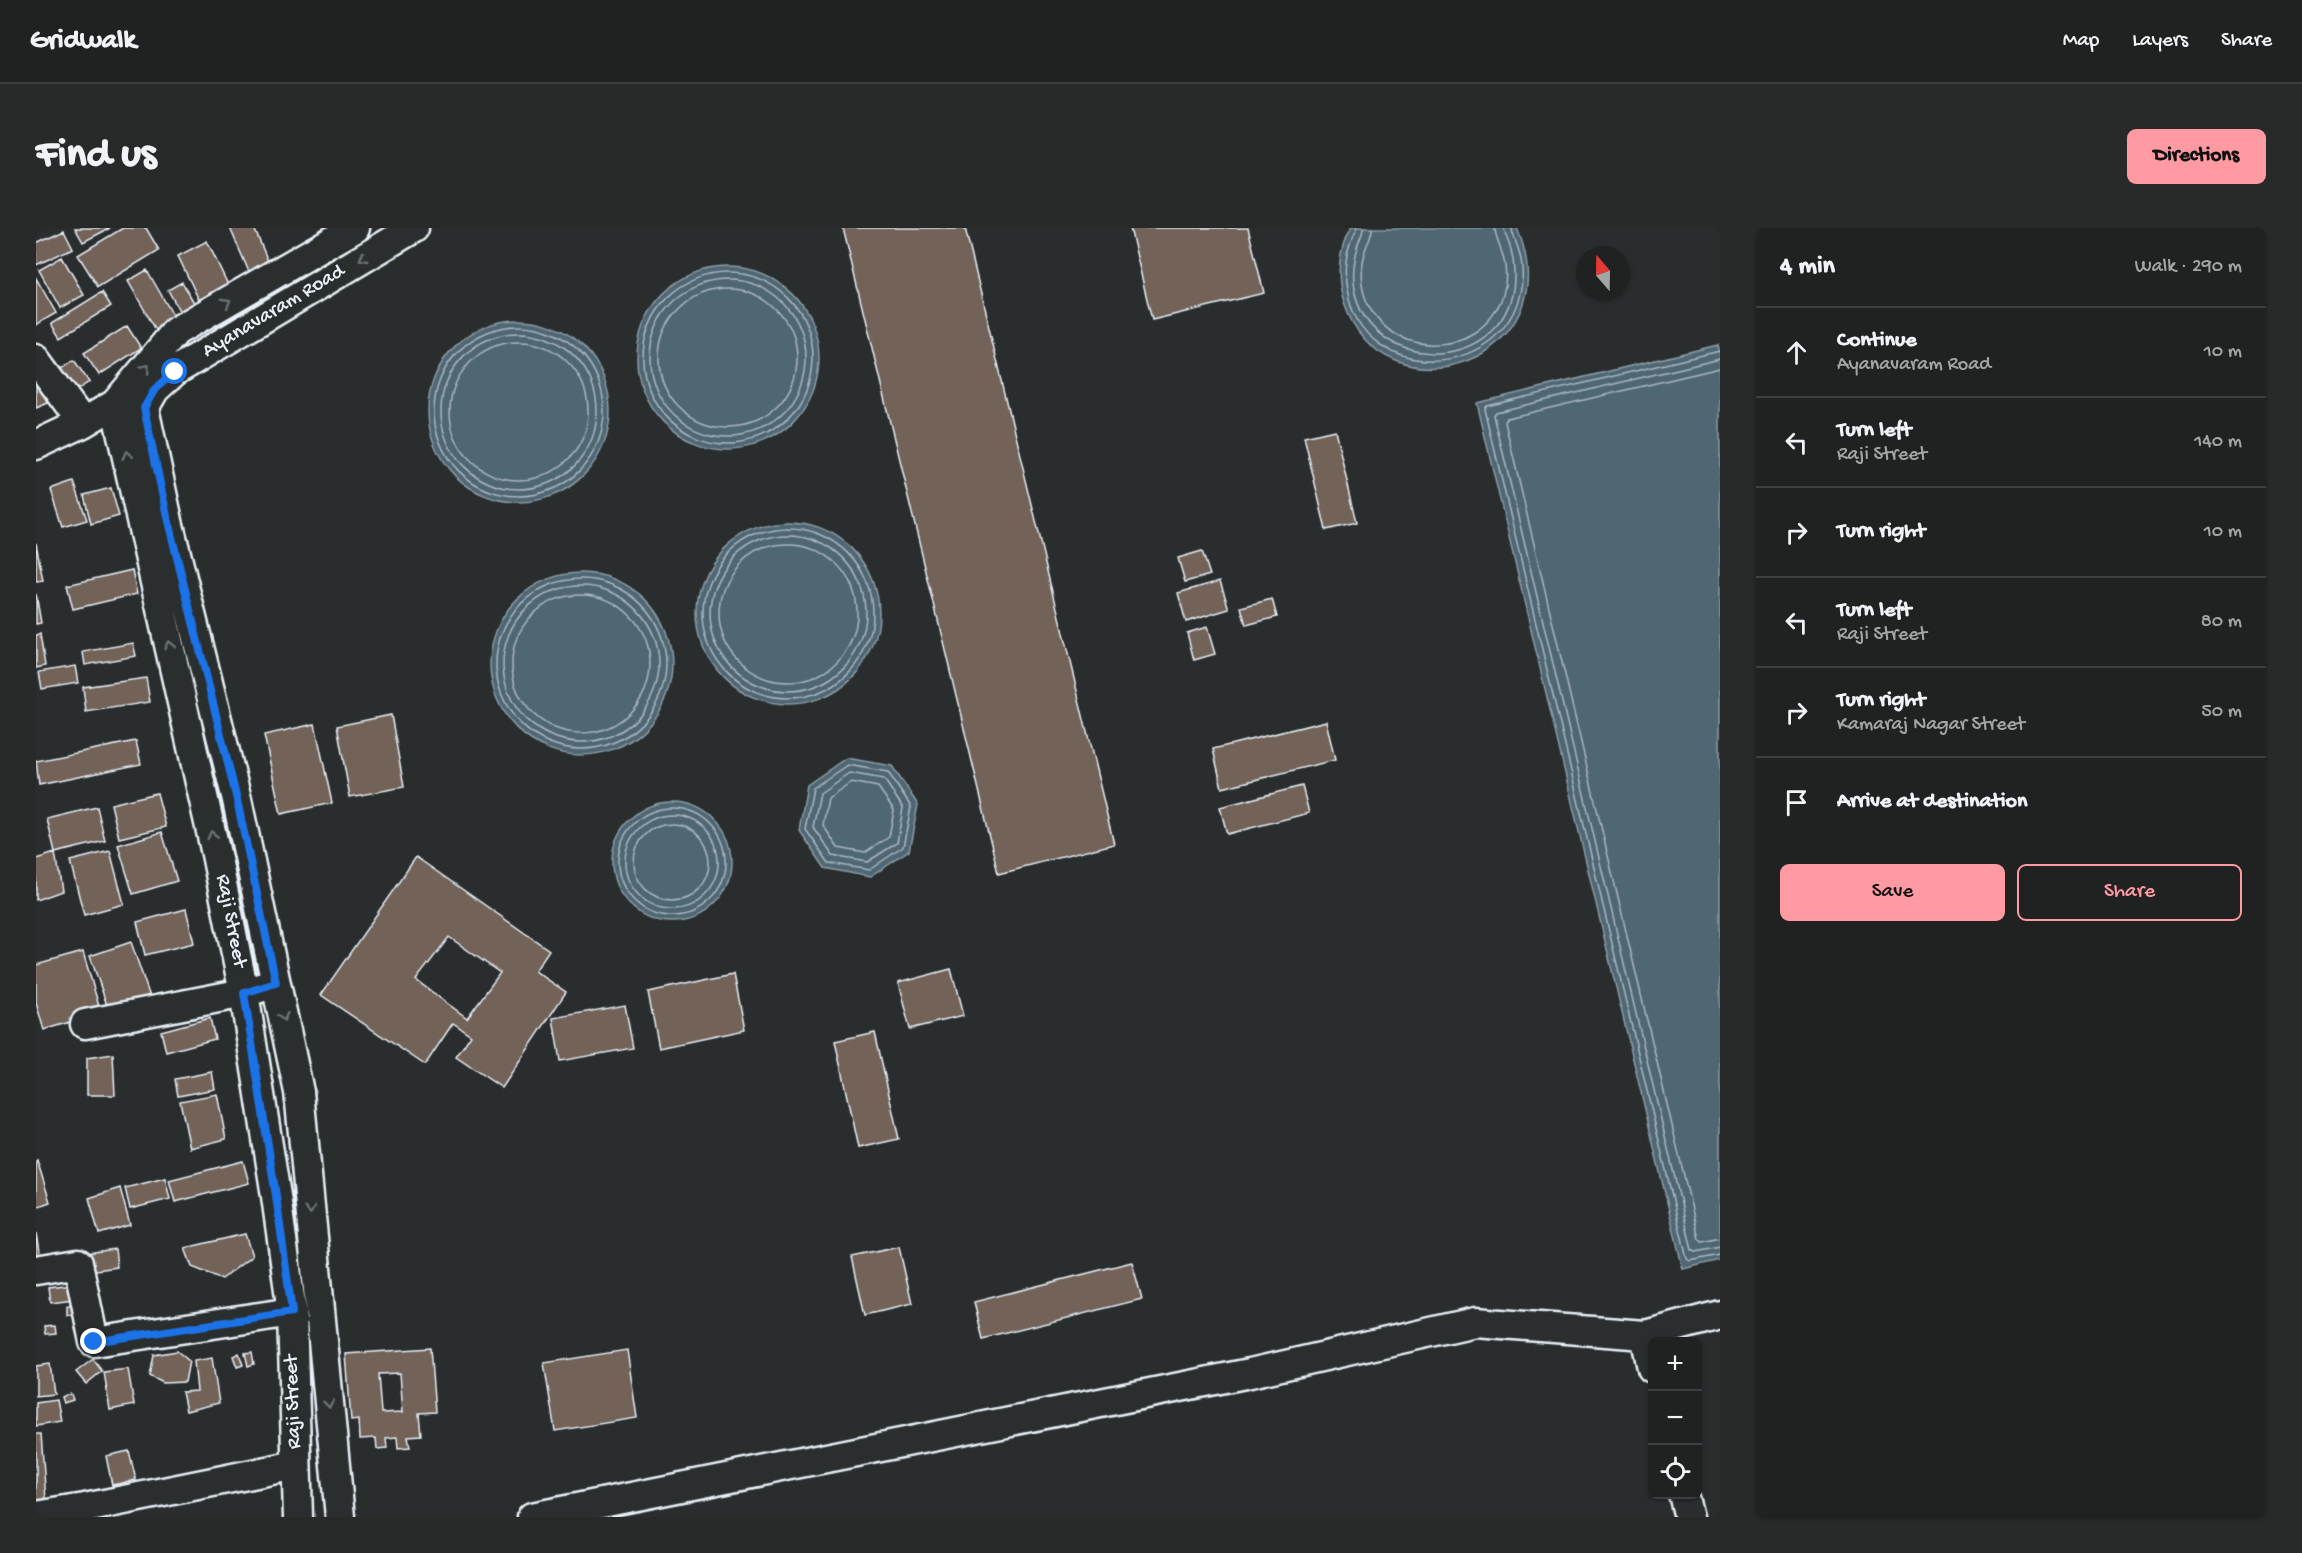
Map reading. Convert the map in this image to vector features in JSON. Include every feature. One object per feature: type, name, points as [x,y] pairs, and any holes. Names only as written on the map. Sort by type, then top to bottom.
[{"type":"street","name":"Ayanavaram Road","points":[[36,445],[83,423],[115,404],[176,332],[355,228]]},
{"type":"street","name":"Ayanavaram Road","points":[[144,408],[155,389],[175,372],[414,228]]},
{"type":"street","points":[[36,359],[83,423]]},
{"type":"street","points":[[115,404],[144,408]]},
{"type":"street","name":"Raji Street","points":[[115,404],[216,854],[244,993],[292,1312],[298,1517]]},
{"type":"street","name":"Raji Street","points":[[144,408],[168,521],[237,800],[299,1092],[340,1517]]},
{"type":"street","points":[[86,1024],[244,993],[276,983]]},
{"type":"street","points":[[36,1270],[78,1263],[94,1342],[292,1312]]},
{"type":"street","points":[[532,1517],[1251,1373],[1475,1322],[1645,1335],[1720,1315]]},
{"type":"street","points":[[1645,1335],[1648,1347]]},
{"type":"street","points":[[36,1515],[86,1508],[296,1465]]},
{"type":"street","points":[[1684,1499],[1689,1517]]},
{"type":"water","points":[[1351,228],[1517,228],[1527,274],[1519,313],[1498,342],[1467,361],[1432,368],[1396,361],[1366,340],[1344,303],[1339,274],[1343,245]]},
{"type":"water","points":[[728,267],[746,268],[763,274],[779,282],[793,293],[804,307],[812,323],[818,340],[818,376],[812,393],[804,409],[793,423],[779,434],[763,442],[746,448],[728,449],[710,448],[693,442],[677,434],[663,423],[652,409],[644,393],[638,376],[637,358],[638,340],[644,323],[652,307],[663,293],[677,282],[693,274],[710,268]]},
{"type":"water","points":[[519,320],[537,321],[554,327],[570,335],[584,346],[595,360],[603,376],[609,393],[609,429],[603,446],[595,462],[584,476],[570,487],[554,495],[537,501],[519,502],[501,501],[484,495],[468,487],[454,476],[443,462],[435,446],[429,429],[428,411],[429,393],[435,376],[443,360],[454,346],[468,335],[484,327],[501,321]]},
{"type":"water","points":[[1718,345],[1720,355],[1720,1260],[1683,1269],[1477,403]]},
{"type":"water","points":[[788,522],[806,523],[823,529],[839,537],[853,548],[864,562],[872,578],[878,595],[878,631],[872,648],[864,664],[853,678],[839,689],[823,697],[806,703],[788,704],[770,703],[753,697],[737,689],[723,678],[712,664],[704,648],[698,631],[697,613],[698,595],[704,578],[712,562],[723,548],[737,537],[753,529],[770,523]]},
{"type":"water","points":[[581,573],[599,574],[616,579],[646,599],[666,629],[671,646],[671,682],[666,699],[646,729],[616,749],[599,754],[581,755],[563,754],[546,749],[516,729],[496,699],[491,682],[490,664],[491,646],[496,629],[516,599],[546,579],[563,574]]},
{"type":"water","points":[[846,758],[892,766],[918,805],[909,851],[870,877],[825,868],[799,830],[807,785]]},
{"type":"water","points":[[672,802],[695,806],[715,819],[728,839],[732,862],[728,885],[715,905],[695,918],[672,922],[649,918],[629,905],[616,885],[612,862],[616,839],[629,819],[649,806]]},
{"type":"building","points":[[75,228],[110,228],[83,242]]},
{"type":"building","points":[[123,228],[146,228],[159,250],[98,287],[78,255]]},
{"type":"building","points":[[230,228],[254,228],[273,273],[253,281]]},
{"type":"building","points":[[843,228],[965,228],[1114,844],[999,873]]},
{"type":"building","points":[[1130,228],[1248,228],[1264,293],[1152,320]]},
{"type":"building","points":[[64,230],[73,248],[36,265],[36,243]]},
{"type":"building","points":[[207,241],[229,287],[200,302],[178,256]]},
{"type":"building","points":[[62,257],[84,295],[60,308],[39,270]]},
{"type":"building","points":[[147,270],[179,326],[160,337],[128,281]]},
{"type":"building","points":[[36,278],[56,313],[36,325]]},
{"type":"building","points":[[182,282],[196,306],[181,314],[168,290]]},
{"type":"building","points":[[102,292],[111,306],[61,337],[52,323]]},
{"type":"building","points":[[127,326],[141,348],[99,375],[84,353]]},
{"type":"building","points":[[74,360],[89,382],[71,394],[57,371]]},
{"type":"building","points":[[36,377],[48,403],[36,408]]},
{"type":"building","points":[[1335,430],[1357,523],[1326,530],[1304,437]]},
{"type":"building","points":[[74,482],[87,520],[63,527],[51,490]]},
{"type":"building","points":[[111,488],[119,516],[91,524],[84,495]]},
{"type":"building","points":[[36,543],[43,581],[36,582]]},
{"type":"building","points":[[1202,551],[1210,575],[1185,582],[1178,558]]},
{"type":"building","points":[[132,570],[137,594],[73,609],[67,585]]},
{"type":"building","points":[[1220,581],[1229,609],[1186,622],[1178,593]]},
{"type":"building","points":[[36,594],[41,623],[36,624]]},
{"type":"building","points":[[1272,599],[1277,617],[1246,625],[1241,607]]},
{"type":"building","points":[[1207,627],[1215,654],[1194,660],[1187,633]]},
{"type":"building","points":[[40,634],[45,666],[36,668],[36,635]]},
{"type":"building","points":[[133,643],[136,656],[85,665],[83,652]]},
{"type":"building","points":[[75,666],[78,683],[42,689],[39,672]]},
{"type":"building","points":[[146,678],[150,702],[86,712],[83,687]]},
{"type":"building","points":[[391,715],[404,787],[350,797],[337,726]]},
{"type":"building","points":[[1326,721],[1335,760],[1222,788],[1213,749]]},
{"type":"building","points":[[315,724],[332,803],[281,814],[264,735]]},
{"type":"building","points":[[136,741],[141,764],[39,785],[36,761]]},
{"type":"building","points":[[1302,786],[1309,813],[1227,834],[1220,807]]},
{"type":"building","points":[[157,793],[166,827],[119,838],[111,804]]},
{"type":"building","points":[[97,807],[105,841],[55,853],[47,819]]},
{"type":"building","points":[[162,832],[177,881],[133,894],[118,845]]},
{"type":"building","points":[[110,851],[124,904],[84,915],[70,861]]},
{"type":"building","points":[[55,853],[61,891],[36,900],[36,859]]},
{"type":"building","points":[[416,857],[549,950],[535,971],[566,992],[502,1088],[456,1057],[471,1035],[453,1023],[425,1065],[321,995]],"holes":[[[449,937],[500,973],[467,1018],[416,980]]]},
{"type":"building","points":[[186,909],[194,943],[145,955],[137,922]]},
{"type":"building","points":[[131,942],[151,1000],[110,1014],[90,956]]},
{"type":"building","points":[[83,952],[101,1013],[44,1030],[36,1003],[36,965]]},
{"type":"building","points":[[951,969],[963,1016],[910,1029],[898,983]]},
{"type":"building","points":[[733,974],[744,1030],[659,1048],[648,992]]},
{"type":"building","points":[[625,1005],[633,1048],[560,1061],[553,1018]]},
{"type":"building","points":[[210,1018],[215,1039],[166,1052],[161,1031]]},
{"type":"building","points":[[875,1032],[899,1139],[858,1148],[835,1041]]},
{"type":"building","points":[[113,1054],[115,1095],[87,1095],[87,1058]]},
{"type":"building","points":[[212,1072],[215,1089],[178,1096],[175,1079]]},
{"type":"building","points":[[217,1094],[226,1139],[190,1148],[180,1101]]},
{"type":"building","points":[[36,1161],[50,1202],[36,1207]]},
{"type":"building","points":[[243,1161],[249,1183],[175,1202],[169,1180]]},
{"type":"building","points":[[165,1178],[170,1199],[130,1209],[125,1188]]},
{"type":"building","points":[[120,1188],[130,1225],[99,1234],[89,1198]]},
{"type":"building","points":[[36,1233],[41,1263],[36,1263]]},
{"type":"building","points":[[245,1234],[252,1256],[222,1279],[192,1267],[185,1248]]},
{"type":"building","points":[[899,1247],[912,1304],[865,1315],[852,1257]]},
{"type":"building","points":[[115,1249],[117,1267],[89,1271],[87,1253]]},
{"type":"building","points":[[1132,1262],[1142,1299],[983,1339],[974,1302]]},
{"type":"building","points":[[72,1284],[74,1299],[50,1302],[48,1287]]},
{"type":"building","points":[[83,1304],[84,1313],[67,1315],[67,1306]]},
{"type":"building","points":[[55,1325],[56,1333],[45,1334],[44,1326]]},
{"type":"building","points":[[430,1348],[435,1412],[419,1413],[421,1435],[408,1436],[410,1447],[398,1448],[397,1437],[386,1438],[387,1448],[377,1449],[376,1438],[360,1439],[359,1420],[351,1421],[346,1354]],"holes":[[[400,1373],[403,1412],[381,1413],[378,1374]]]},
{"type":"building","points":[[627,1350],[637,1418],[555,1431],[544,1363]]},
{"type":"building","points":[[177,1351],[189,1361],[185,1382],[163,1383],[150,1376],[154,1355]]},
{"type":"building","points":[[252,1352],[254,1364],[248,1366],[245,1353]]},
{"type":"building","points":[[239,1353],[243,1365],[237,1367],[233,1356]]},
{"type":"building","points":[[212,1358],[219,1403],[186,1411],[182,1392],[197,1391],[194,1361]]},
{"type":"building","points":[[93,1359],[102,1371],[86,1384],[76,1372]]},
{"type":"building","points":[[50,1364],[54,1394],[36,1396],[36,1366]]},
{"type":"building","points":[[128,1369],[134,1405],[110,1410],[104,1372]]},
{"type":"building","points":[[71,1394],[73,1400],[63,1403],[61,1397]]},
{"type":"building","points":[[56,1400],[60,1422],[36,1426],[36,1403]]},
{"type":"building","points":[[36,1434],[41,1434],[46,1500],[36,1501]]},
{"type":"building","points":[[129,1451],[136,1480],[112,1485],[106,1456]]},
{"type":"route","points":[[94,1342],[292,1312],[244,993],[276,983],[237,800],[168,521],[144,408],[155,389],[175,372]]}]
